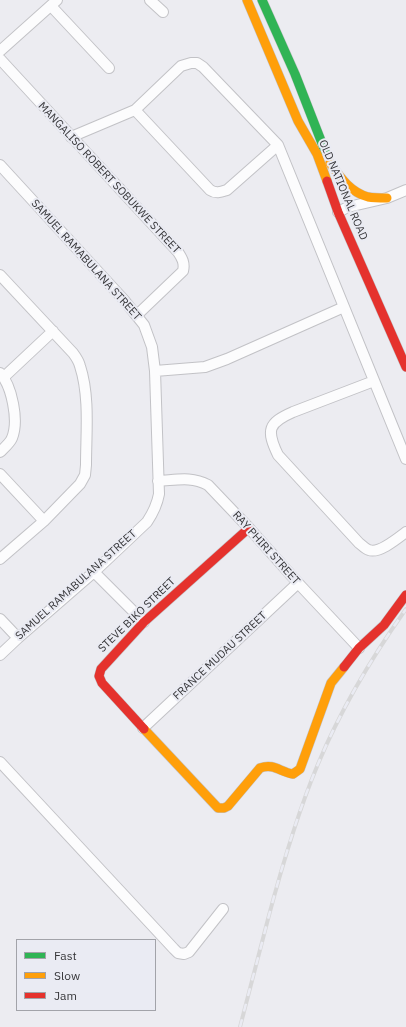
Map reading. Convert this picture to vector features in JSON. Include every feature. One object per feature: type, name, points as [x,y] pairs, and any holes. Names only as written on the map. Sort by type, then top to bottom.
[{"type":"street","points":[[150,0],[163,12]]},
{"type":"street","name":"OLD NATIONAL ROAD","points":[[247,0],[298,121],[317,154],[338,212],[406,367]]},
{"type":"street","name":"OLD NATIONAL ROAD","points":[[262,0],[347,204]]},
{"type":"street","points":[[0,51],[54,3],[109,68]]},
{"type":"street","name":"MANGALISO ROBERT SOBUKWE STREET","points":[[0,59],[182,257],[184,263],[183,271],[137,315]]},
{"type":"street","points":[[72,137],[135,110],[181,66],[191,62],[203,66],[278,145],[406,459]]},
{"type":"street","points":[[135,110],[213,192],[227,190],[278,145]]},
{"type":"street","points":[[330,163],[352,190],[368,197],[387,198]]},
{"type":"street","name":"SAMUEL RAMABULANA STREET","points":[[0,165],[124,300],[144,325],[152,347],[155,371],[158,481],[157,501],[147,522],[94,572],[0,655]]},
{"type":"street","points":[[338,212],[347,204],[387,198],[406,190]]},
{"type":"street","points":[[0,275],[73,353],[80,364],[86,397],[85,475],[80,484],[44,521],[0,558]]},
{"type":"street","points":[[155,371],[205,367],[212,365],[344,307]]},
{"type":"street","points":[[0,452],[12,440],[15,429],[15,418],[11,396],[2,375],[53,331]]},
{"type":"street","points":[[374,381],[283,416],[275,422],[271,429],[272,442],[278,455],[358,543],[365,548],[370,551],[382,548],[406,532]]},
{"type":"street","points":[[0,474],[44,521]]},
{"type":"street","name":"RAY PHIRI STREET","points":[[158,481],[191,479],[208,485],[359,648]]},
{"type":"street","name":"STEVE BIKO STREET","points":[[143,728],[104,686],[98,675],[99,671],[144,622],[249,528]]},
{"type":"street","points":[[94,572],[144,622]]},
{"type":"street","name":"FRANCE MUDAU STREET","points":[[143,728],[298,583]]},
{"type":"street","points":[[143,728],[218,808],[228,806],[260,768],[265,766],[275,766],[286,773],[293,774],[300,769],[331,683],[359,648],[379,630],[406,595]]},
{"type":"street","points":[[0,619],[18,638]]},
{"type":"street","points":[[0,762],[178,953],[184,954],[190,951],[223,909]]},
{"type":"railway","points":[[240,1027],[290,840],[310,783],[347,703],[369,665],[406,609]]},
{"type":"traffic: fast","points":[[262,0],[295,74],[325,151]]},
{"type":"traffic: slow","points":[[247,0],[298,121],[317,154],[327,181]]},
{"type":"traffic: slow","points":[[330,163],[346,183],[356,192],[368,197],[387,198]]},
{"type":"traffic: slow","points":[[144,729],[218,808],[224,808],[228,806],[260,768],[273,767],[293,774],[300,769],[331,683],[344,667]]},
{"type":"traffic: jam","points":[[327,181],[338,212],[406,367]]},
{"type":"traffic: jam","points":[[144,729],[102,683],[99,676],[101,669],[144,622],[249,528]]},
{"type":"traffic: jam","points":[[344,667],[359,648],[384,625],[406,595]]}]
